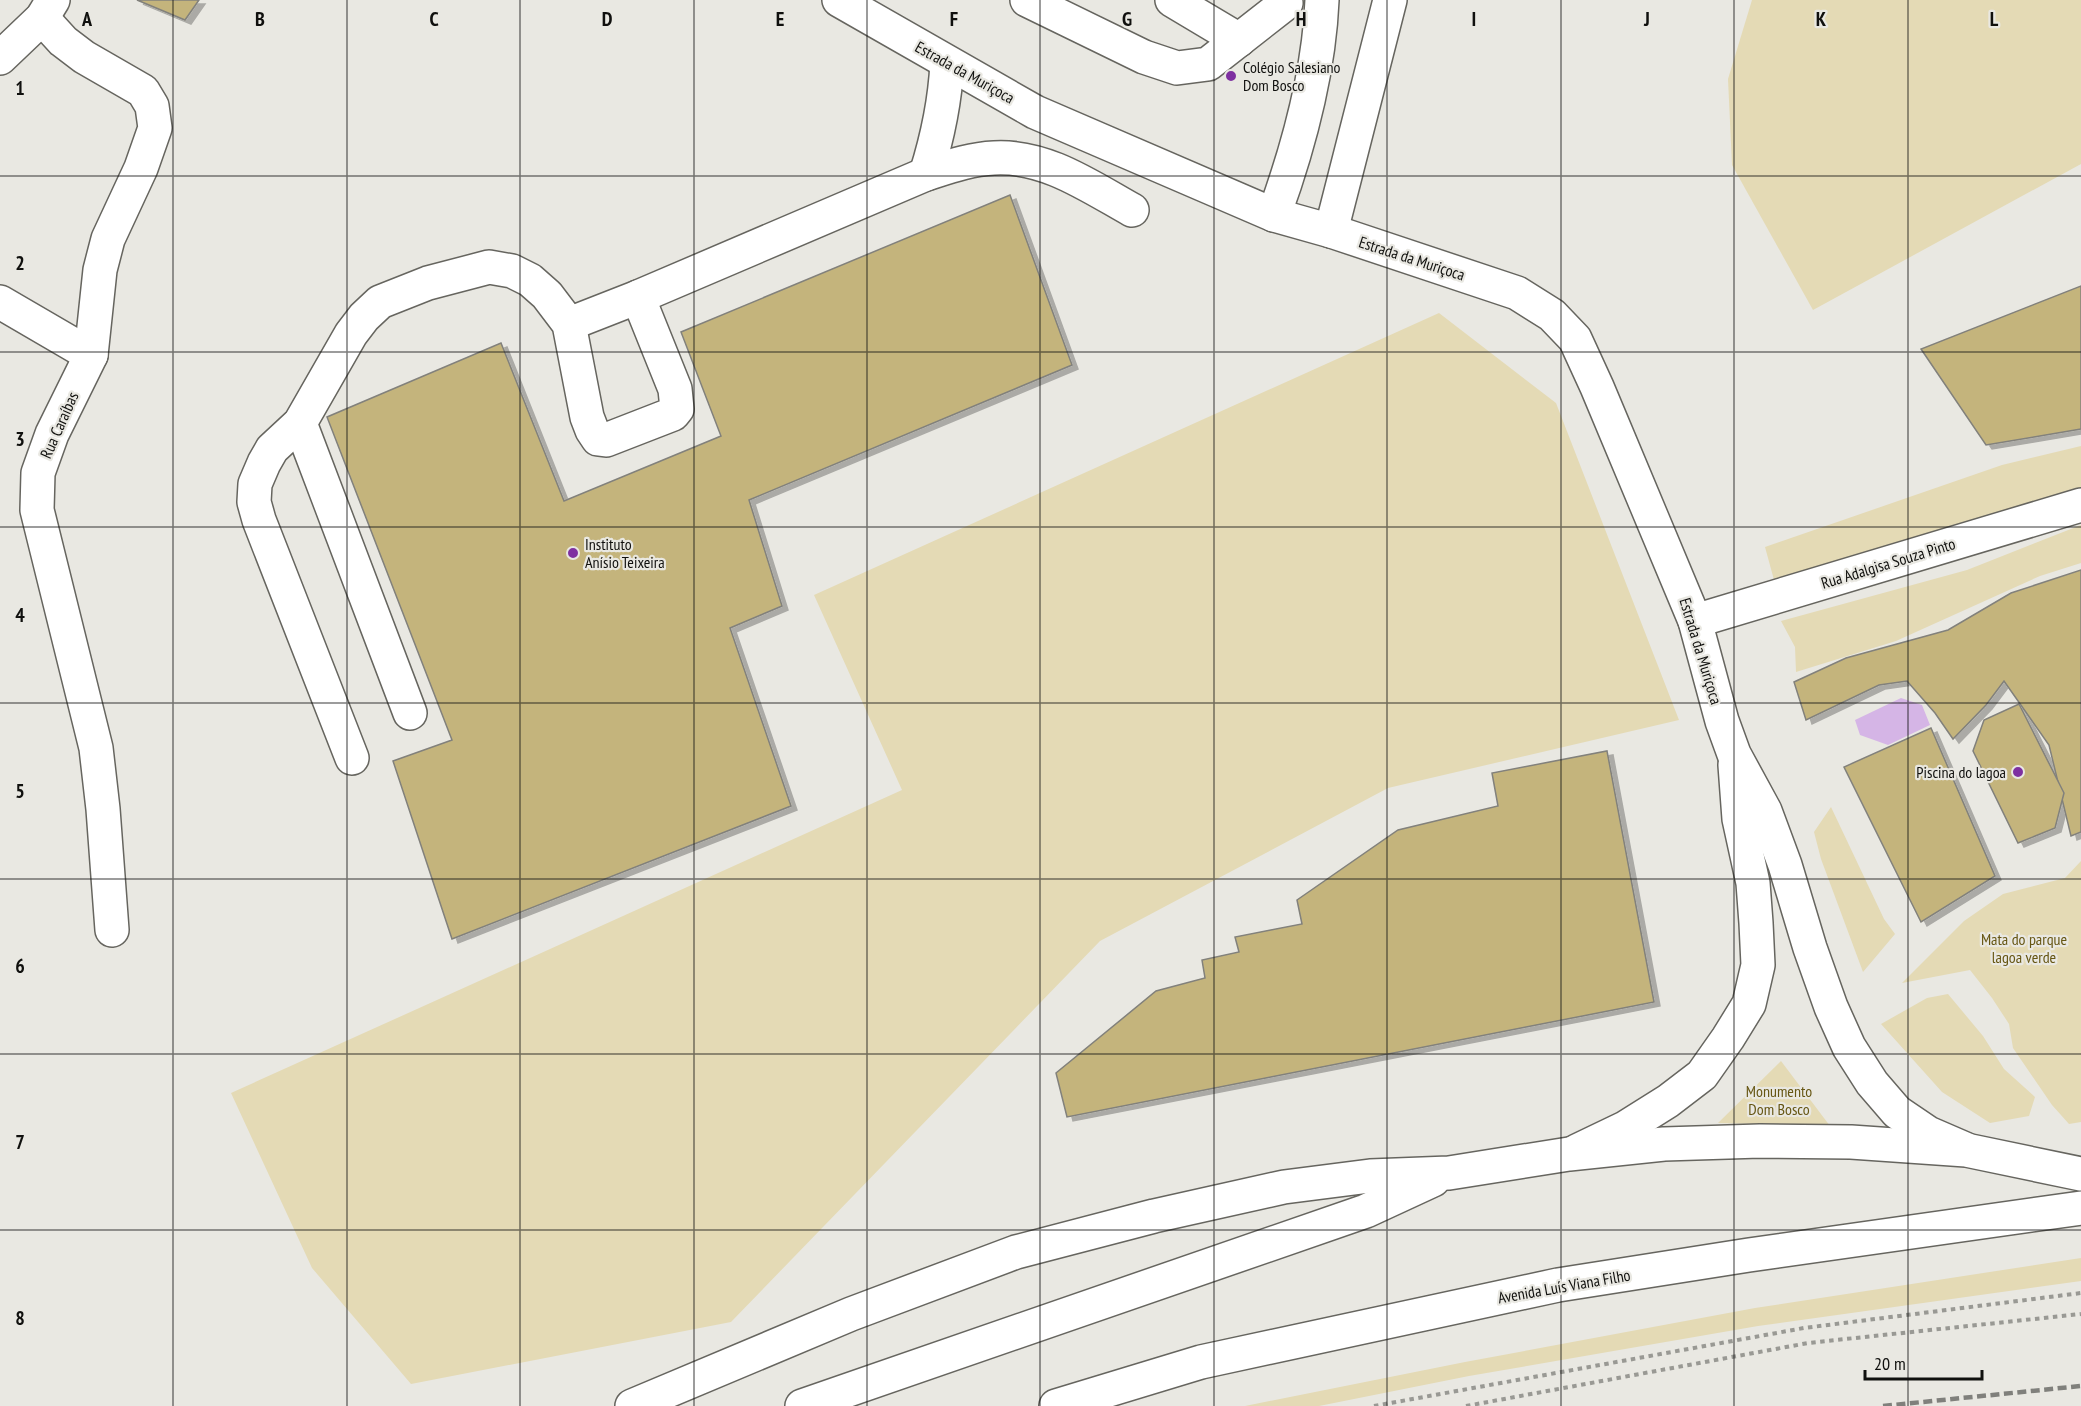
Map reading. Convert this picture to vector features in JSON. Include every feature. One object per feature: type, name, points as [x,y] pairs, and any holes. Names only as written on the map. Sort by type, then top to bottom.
[{"type":"main road","name":"Estrada da Muriçoca","points":[[839,0],[1035,112],[1274,215],[1331,231],[1517,292],[1552,315],[1575,339],[1584,358],[1695,621],[1722,720],[1734,754],[1765,812],[1785,865],[1831,1007],[1850,1047],[1872,1083],[1897,1112],[1928,1133],[1966,1150]]},
{"type":"main road","points":[[1027,0],[1144,57],[1177,68],[1208,64],[1284,1],[1321,14],[1309,100],[1286,182],[1274,215]]},
{"type":"main road","points":[[1172,0],[1239,40]]},
{"type":"main road","points":[[1331,231],[1390,0]]},
{"type":"main road","points":[[0,58],[48,9]]},
{"type":"main road","name":"Rua Caraíbas","points":[[48,9],[63,41],[84,57],[144,91],[152,106],[155,128],[141,168],[108,239],[100,270],[91,355],[52,434],[38,473],[37,510],[96,748],[112,930]]},
{"type":"main road","points":[[926,174],[937,139],[945,101],[947,63]]},
{"type":"main road","points":[[569,324],[638,297],[926,174],[961,163],[994,158],[1030,161],[1066,174],[1131,210]]},
{"type":"main road","points":[[352,758],[254,502],[255,484],[272,449],[300,423],[351,334],[380,302],[428,283],[489,267],[512,271],[530,280],[547,295],[569,324],[587,417],[598,439],[606,440],[673,414],[677,409],[675,389],[638,297]]},
{"type":"main road","points":[[0,302],[91,355]]},
{"type":"main road","points":[[300,423],[410,713]]},
{"type":"main road","name":"Rua Adalgisa Souza Pinto","points":[[1695,621],[2081,505]]},
{"type":"main road","name":"Estrada da Muriçoca","points":[[1569,1154],[1625,1128],[1668,1101],[1702,1075],[1749,1004],[1758,965],[1756,923],[1753,883],[1739,819],[1734,754]]},
{"type":"main road","points":[[632,1406],[851,1314],[1016,1252],[1154,1216],[1284,1188],[1370,1176],[1449,1173],[1569,1154],[1664,1144],[1760,1141],[1851,1142],[1966,1150],[2081,1174]]},
{"type":"main road","points":[[802,1406],[1366,1211],[1449,1173]]},
{"type":"main road","name":"Avenida Luís Viana Filho","points":[[1056,1406],[1201,1362],[1558,1285],[1749,1255],[2081,1208]]},
{"type":"path","points":[[1374,1406],[1804,1328],[2081,1293]]},
{"type":"path","points":[[1467,1406],[1808,1343],[2081,1314]]},
{"type":"green space","points":[[1752,0],[2081,0],[2081,164],[1813,310],[1732,165],[1728,79]]},
{"type":"green space","points":[[1439,313],[1556,403],[1679,720],[1388,788],[1100,941],[731,1322],[411,1384],[312,1268],[231,1093],[902,790],[814,595]]},
{"type":"green space","points":[[2081,446],[2081,504],[1774,580],[1765,547],[2002,465]]},
{"type":"green space","points":[[2081,525],[2081,563],[2040,576],[1896,641],[1796,672],[1795,647],[1781,621],[1967,570]]},
{"type":"green space","points":[[1831,807],[1884,919],[1895,934],[1863,972],[1821,859],[1814,832]]},
{"type":"green space","name":"Mata do parque lagoa verde","points":[[2081,861],[2081,1122],[2069,1124],[2052,1105],[2013,1048],[2009,1024],[1970,970],[1902,983],[1964,921],[2003,894],[2065,878]]},
{"type":"green space","points":[[1948,994],[1983,1036],[2004,1069],[2035,1097],[2029,1116],[1990,1123],[1942,1092],[1881,1024],[1927,998]]},
{"type":"green space","name":"Monumento Dom Bosco","points":[[1781,1061],[1830,1126],[1718,1123]]},
{"type":"green space","points":[[2081,1258],[2081,1281],[1758,1326],[1469,1376],[1319,1406],[1245,1406],[1755,1308]]},
{"type":"shaded area","points":[[1901,698],[1922,705],[1930,725],[1888,745],[1860,735],[1855,720]]},
{"type":"building","points":[[137,0],[199,0],[185,20]]},
{"type":"building","name":"Instituto Anísio Teixeira","points":[[1010,195],[1072,365],[749,500],[782,606],[730,628],[791,806],[452,939],[393,761],[452,740],[327,417],[501,343],[564,501],[721,436],[681,332]]},
{"type":"building","points":[[2081,286],[2081,429],[1986,445],[1921,349]]},
{"type":"building","points":[[2081,570],[2081,832],[2071,836],[2049,745],[2004,681],[1986,705],[1953,739],[1935,713],[1907,681],[1879,685],[1806,720],[1794,682],[1846,658],[1948,630],[2011,593]]},
{"type":"building","name":"Piscina do lagoa","points":[[2019,704],[2064,793],[2055,828],[2018,843],[1973,751],[1984,720]]},
{"type":"building","points":[[1931,728],[1995,876],[1921,922],[1844,767]]},
{"type":"building","points":[[1607,751],[1654,1002],[1067,1117],[1056,1073],[1156,991],[1205,978],[1202,960],[1239,952],[1235,937],[1302,924],[1297,900],[1398,830],[1498,806],[1492,773]]},
{"type":"railway","points":[[1883,1406],[2081,1386]]},
{"type":"place","name":"Colégio Salesiano Dom Bosco","points":[[1231,76]]},
{"type":"place","name":"Instituto Anísio Teixeira","points":[[573,553]]},
{"type":"place","name":"Piscina do lagoa","points":[[2018,772]]}]
